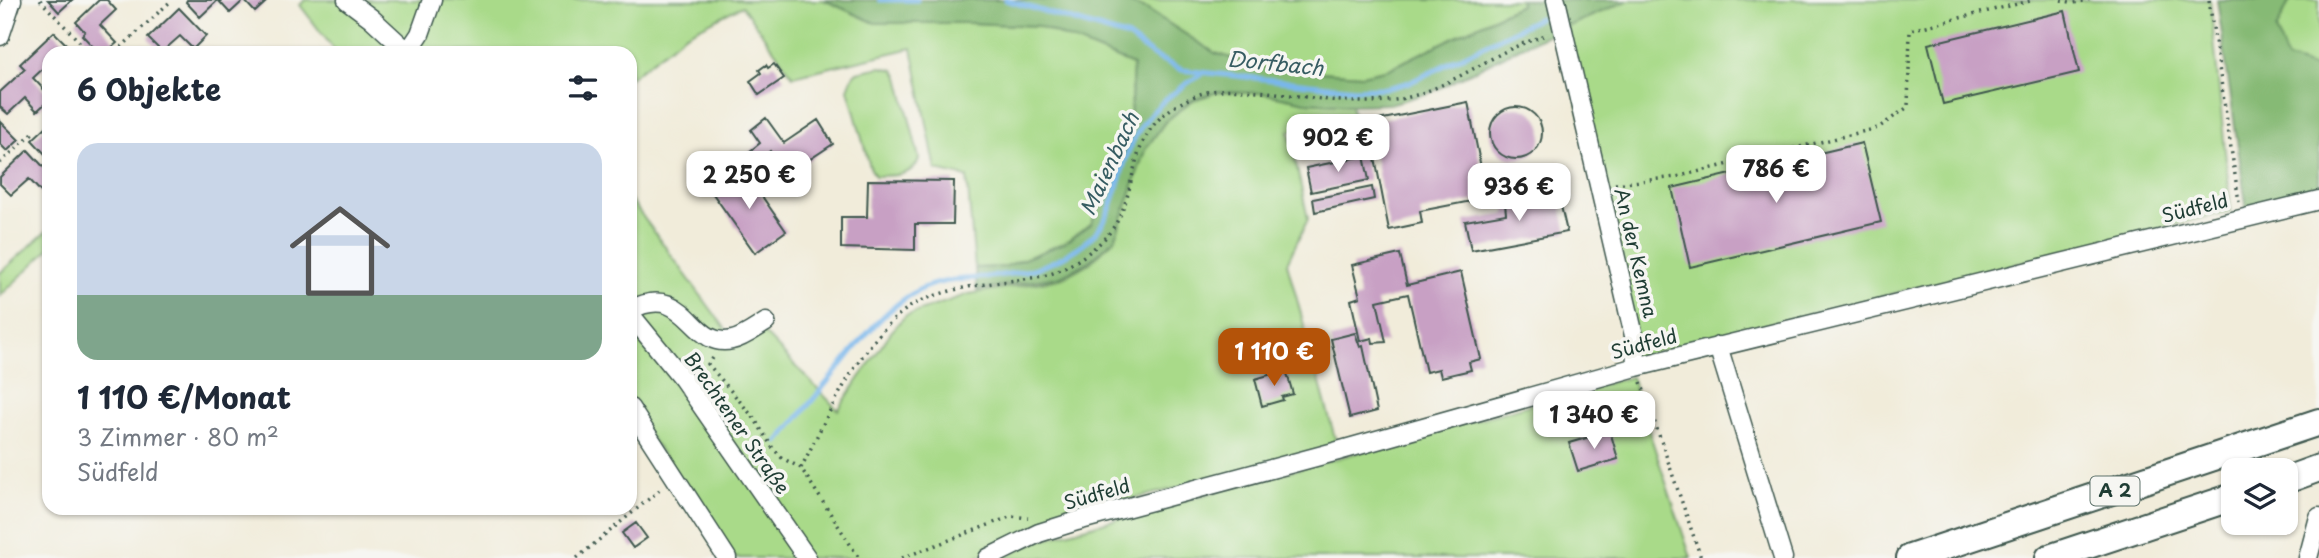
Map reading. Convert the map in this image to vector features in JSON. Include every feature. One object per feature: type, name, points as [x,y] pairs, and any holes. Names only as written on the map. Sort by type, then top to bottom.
[{"type":"highway","name":"A 2","points":[[1910,558],[2319,422]]},
{"type":"highway","points":[[2298,476],[2319,468]]},
{"type":"highway","name":"A 2","points":[[2049,558],[2221,501]]},
{"type":"street","points":[[0,36],[12,0]]},
{"type":"street","points":[[347,0],[401,46]]},
{"type":"street","points":[[412,46],[420,34],[432,0]]},
{"type":"street","name":"An der Kemna","points":[[1556,0],[1635,340],[1636,367]]},
{"type":"street","name":"Südfeld","points":[[988,558],[1039,533],[1636,367],[2319,200]]},
{"type":"street","points":[[637,308],[658,300],[669,303],[710,337],[722,340],[732,340],[766,322]]},
{"type":"street","name":"Brechtener Straße","points":[[637,321],[683,379],[807,558]]},
{"type":"street","points":[[1718,346],[1783,558]]},
{"type":"street","points":[[637,418],[727,558]]},
{"type":"street","points":[[2308,558],[2319,517]]},
{"type":"path","points":[[40,0],[83,46]]},
{"type":"path","points":[[122,46],[172,0]]},
{"type":"path","points":[[1600,188],[1625,182],[1676,177],[1878,128],[1908,107],[1910,30],[2034,0]]},
{"type":"path","points":[[2061,0],[2074,4],[2089,0]]},
{"type":"path","points":[[2209,0],[2241,218]]},
{"type":"path","points":[[801,468],[850,375],[900,313],[917,303],[967,287],[1056,272],[1102,240],[1116,223],[1126,197],[1136,154],[1144,137],[1176,105],[1214,89],[1248,90],[1347,102],[1397,100],[1430,89],[1510,49],[1551,33]]},
{"type":"path","points":[[0,163],[35,131]]},
{"type":"path","points":[[722,340],[708,364],[754,418],[772,447],[782,458],[801,468],[859,558]]},
{"type":"path","points":[[1636,367],[1701,558]]},
{"type":"path","points":[[637,508],[676,476]]},
{"type":"path","points":[[577,558],[629,515]]},
{"type":"path","points":[[902,558],[1012,516],[1024,516],[1034,521],[1039,533]]},
{"type":"green space","points":[[305,0],[824,0],[875,23],[1038,26],[1133,65],[1129,140],[1091,224],[1064,243],[1004,267],[975,268],[967,177],[936,170],[912,48],[793,76],[742,6],[686,34],[637,72],[637,46],[331,46],[300,5]]},
{"type":"green space","points":[[824,0],[1120,0],[1146,9],[1215,53],[1264,68],[1362,75],[1389,69],[1520,5],[1521,0],[1629,0],[1527,44],[1432,92],[1390,104],[1306,102],[1262,93],[1217,92],[1191,101],[1165,122],[1145,150],[1115,239],[1088,262],[1059,277],[977,290],[975,268],[1004,267],[1064,243],[1091,224],[1129,140],[1133,65],[1038,26],[875,23]]},
{"type":"green space","points":[[1120,0],[1521,0],[1520,5],[1389,69],[1362,75],[1264,68],[1215,53],[1146,9]]},
{"type":"green space","points":[[1629,0],[2210,0],[2231,211],[1622,360],[1628,329],[1561,29]]},
{"type":"green space","points":[[2217,0],[2290,0],[2276,30],[2287,59],[2319,69],[2319,194],[2247,211]]},
{"type":"green space","points":[[2290,0],[2319,0],[2319,69],[2287,59],[2276,30]]},
{"type":"green space","points":[[881,67],[894,70],[899,77],[919,158],[917,164],[908,172],[875,176],[870,167],[848,89],[857,72]]},
{"type":"green space","points":[[1217,92],[1262,93],[1306,102],[1351,105],[1355,123],[1289,131],[1308,219],[1287,263],[1338,449],[1049,519],[976,558],[735,558],[637,418],[637,209],[738,346],[762,331],[838,410],[891,332],[905,316],[969,294],[1060,279],[1090,263],[1115,239],[1145,150],[1165,122],[1191,101]]},
{"type":"green space","points":[[42,235],[42,256],[0,296],[0,273]]},
{"type":"green space","points":[[1631,377],[1691,558],[1000,558],[1041,540]]},
{"type":"building","points":[[48,0],[72,0],[59,12]]},
{"type":"building","points":[[99,0],[107,0],[116,10],[100,25],[117,43],[113,46],[92,46],[82,35],[85,32],[76,22]]},
{"type":"building","points":[[187,0],[218,0],[200,17]]},
{"type":"building","points":[[218,0],[244,0],[230,13]]},
{"type":"building","points":[[244,0],[265,0],[266,2],[255,12]]},
{"type":"building","points":[[179,8],[206,36],[196,46],[190,46],[180,36],[169,46],[156,46],[148,38]]},
{"type":"building","points":[[2065,11],[2079,72],[1943,104],[1928,44]]},
{"type":"building","points":[[54,32],[68,46],[42,46],[42,70],[33,78],[42,88],[42,106],[37,111],[25,98],[8,114],[0,107],[0,92],[25,69],[20,64]]},
{"type":"building","points":[[774,64],[784,78],[759,95],[750,81],[761,73],[759,70],[766,65],[768,68]]},
{"type":"building","points":[[1468,102],[1487,198],[1420,211],[1422,223],[1389,230],[1368,122]]},
{"type":"building","points":[[1516,107],[1526,109],[1534,115],[1540,123],[1540,143],[1534,151],[1526,157],[1516,159],[1506,157],[1498,151],[1492,143],[1490,133],[1492,123],[1498,115],[1506,109]]},
{"type":"building","points":[[766,118],[784,143],[818,120],[833,144],[786,175],[770,151],[768,153],[771,158],[759,167],[749,152],[760,143],[751,130]]},
{"type":"building","points":[[0,121],[19,140],[7,151],[0,144]]},
{"type":"building","points":[[42,131],[42,151],[32,140]]},
{"type":"building","points":[[1862,143],[1881,222],[1690,267],[1672,188]]},
{"type":"building","points":[[28,150],[42,165],[42,191],[29,179],[11,195],[0,184],[0,177]]},
{"type":"building","points":[[1364,156],[1369,180],[1311,192],[1306,168]]},
{"type":"building","points":[[743,169],[786,231],[755,253],[711,191]]},
{"type":"building","points":[[868,180],[954,181],[953,224],[915,224],[915,250],[841,248],[841,217],[867,217]]},
{"type":"building","points":[[1372,187],[1374,199],[1315,212],[1313,199]]},
{"type":"building","points":[[1558,193],[1567,232],[1471,250],[1465,221],[1506,214],[1505,203]]},
{"type":"building","points":[[1400,254],[1407,285],[1461,272],[1481,359],[1469,362],[1471,370],[1441,377],[1439,369],[1426,372],[1408,294],[1377,301],[1386,342],[1373,343],[1372,338],[1360,341],[1351,300],[1360,297],[1352,265]]},
{"type":"building","points":[[1355,333],[1360,347],[1363,346],[1377,411],[1350,418],[1331,339]]},
{"type":"building","points":[[1286,370],[1293,394],[1262,406],[1255,379]]},
{"type":"building","points":[[1610,431],[1618,459],[1578,471],[1569,443]]},
{"type":"building","points":[[636,523],[647,538],[633,548],[622,533]]},
{"type":"waterway","name":"Dorfbach","points":[[880,0],[917,0]]},
{"type":"waterway","name":"Dorfbach","points":[[1006,0],[1128,37],[1154,56],[1182,70],[1354,89],[1387,88],[1411,82],[1539,18]]},
{"type":"waterway","name":"Maienbach","points":[[778,442],[866,335],[907,297],[940,283],[1036,268],[1062,257],[1089,239],[1098,230],[1111,207],[1127,155],[1138,131],[1153,111],[1203,73]]}]
